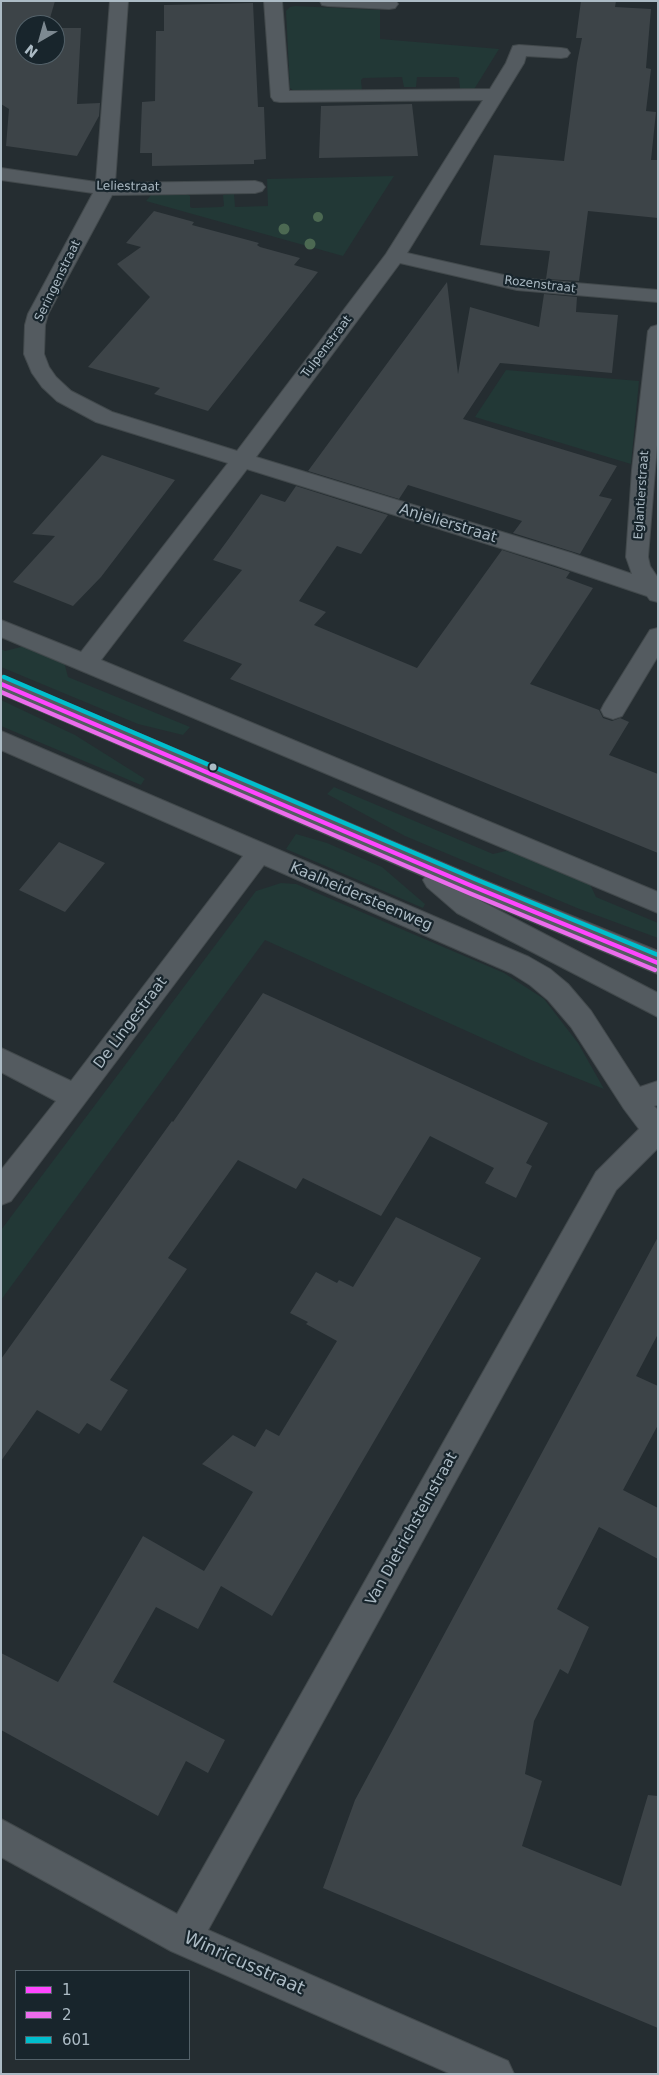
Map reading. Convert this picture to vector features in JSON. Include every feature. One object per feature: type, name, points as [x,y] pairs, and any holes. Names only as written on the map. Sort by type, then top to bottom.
[{"type":"street","points":[[119,1],[131,1]]},
{"type":"street","name":"Seringenstraat","points":[[119,1],[105,188],[38,314],[33,346],[39,368],[49,382],[59,392],[80,406],[104,417],[242,460]]},
{"type":"street","points":[[273,1],[280,97],[494,94]]},
{"type":"street","points":[[328,1],[390,4]]},
{"type":"street","name":"Tulpenstraat","points":[[86,663],[395,256],[494,94],[516,62],[518,50],[561,53]]},
{"type":"street","name":"Leliestraat","points":[[1,174],[105,188],[255,186]]},
{"type":"street","name":"Rozenstraat","points":[[395,256],[517,284],[658,296]]},
{"type":"street","name":"Eglantierstraat","points":[[656,592],[644,578],[639,566],[638,557],[643,470],[658,331]]},
{"type":"street","name":"Anjelierstraat","points":[[242,460],[563,559],[656,592]]},
{"type":"street","points":[[1,628],[658,903]]},
{"type":"street","points":[[613,710],[658,636]]},
{"type":"street","points":[[1,684],[658,963]]},
{"type":"street","name":"Kaalheidersteenweg","points":[[1,740],[520,965],[540,977],[558,992],[646,1097],[657,1131]]},
{"type":"street","name":"De Lingestraat","points":[[1,1192],[259,853]]},
{"type":"street","points":[[414,861],[466,906],[658,1006]]},
{"type":"street","points":[[1,1059],[75,1097]]},
{"type":"street","name":"Van Dietrichsteinstraat","points":[[184,1938],[606,1181],[618,1167],[657,1131]]},
{"type":"street","name":"Winricusstraat","points":[[1,1837],[184,1938],[495,2074]]},
{"type":"green space","points":[[290,7],[380,10],[380,39],[499,49],[473,91],[460,89],[459,78],[456,77],[417,77],[416,87],[404,87],[402,77],[363,78],[361,80],[362,91],[294,91],[290,88],[286,11]]},
{"type":"green space","points":[[394,176],[343,256],[146,201],[151,195],[187,194],[190,196],[190,207],[192,208],[221,207],[224,206],[223,195],[234,194],[235,207],[268,206],[267,179]]},
{"type":"green space","points":[[506,370],[639,381],[631,464],[475,417]]},
{"type":"green space","points":[[25,646],[64,662],[68,677],[190,727],[183,735],[138,724],[1,667],[1,649],[5,651]]},
{"type":"green space","points":[[1,700],[75,735],[145,779],[141,785],[1,726]]},
{"type":"green space","points":[[334,787],[493,854],[514,849],[588,880],[596,897],[658,923],[658,938],[577,908],[405,836],[327,794]]},
{"type":"green space","points":[[296,834],[327,843],[382,867],[425,904],[423,908],[286,849]]},
{"type":"green space","points":[[281,883],[296,884],[504,973],[544,999],[578,1043],[604,1089],[531,1060],[265,940],[1,1300],[1,1230],[256,891]]},
{"type":"building","points":[[1,1],[55,1],[51,15],[15,15],[15,65],[65,65],[65,28],[81,28],[77,104],[100,103],[99,116],[77,156],[6,146],[9,109],[1,104]]},
{"type":"building","points":[[581,1],[616,1],[615,7],[651,9],[646,68],[651,69],[646,111],[656,112],[651,160],[658,160],[658,218],[588,211],[579,281],[546,279],[550,251],[480,245],[494,155],[564,161],[582,38],[576,38]]},
{"type":"building","points":[[253,3],[258,107],[264,107],[266,159],[254,160],[254,164],[152,166],[152,153],[140,153],[142,102],[155,101],[156,31],[164,31],[164,5]]},
{"type":"building","points":[[412,104],[418,156],[319,158],[321,106]]},
{"type":"building","points":[[154,211],[194,222],[192,225],[259,243],[257,245],[260,247],[300,258],[294,265],[318,272],[208,411],[154,394],[160,388],[88,367],[150,297],[117,264],[141,247],[126,243]]},
{"type":"building","points":[[447,282],[458,374],[470,307],[539,327],[544,294],[577,297],[576,312],[618,315],[612,373],[500,363],[463,419],[617,466],[599,496],[612,499],[580,554],[513,533],[522,521],[408,485],[399,499],[308,471]]},
{"type":"building","points":[[102,455],[175,480],[101,577],[73,606],[13,582],[55,536],[32,534]]},
{"type":"building","points":[[296,486],[388,515],[361,554],[337,546],[299,601],[326,612],[314,625],[417,668],[502,550],[570,572],[566,578],[593,588],[530,684],[599,710],[603,718],[612,721],[620,718],[629,722],[609,755],[658,774],[658,853],[230,679],[242,664],[183,641],[242,570],[213,560],[261,494],[285,502]]},
{"type":"building","points":[[59,842],[105,863],[65,912],[19,890]]},
{"type":"building","points":[[263,993],[548,1123],[526,1163],[532,1166],[516,1198],[485,1183],[494,1168],[430,1136],[381,1216],[303,1178],[296,1189],[238,1160],[168,1258],[187,1269],[110,1380],[128,1390],[101,1431],[87,1423],[79,1434],[37,1410],[1,1461],[1,1359],[173,1122]]},
{"type":"building","points":[[396,1217],[481,1258],[272,1616],[221,1586],[198,1629],[156,1607],[113,1682],[225,1740],[208,1773],[186,1761],[158,1816],[1,1730],[1,1653],[58,1682],[143,1536],[204,1571],[253,1492],[202,1464],[233,1435],[255,1447],[266,1429],[279,1436],[337,1341],[290,1313],[316,1272],[337,1283],[339,1280],[353,1287]]},
{"type":"building","points":[[658,1237],[658,1334],[636,1376],[658,1386],[658,1425],[623,1490],[658,1508],[658,1559],[599,1527],[557,1609],[589,1627],[568,1674],[560,1669],[534,1721],[525,1774],[542,1781],[522,1846],[621,1886],[648,1795],[658,1796],[658,2028],[323,1888],[355,1800]]},
{"type":"transit line","name":"601","points":[[4,677],[475,879],[658,955]]},
{"type":"transit line","name":"1","points":[[1,684],[472,886],[658,963]]},
{"type":"transit line","name":"2","points":[[1,692],[469,893],[655,970]]}]
